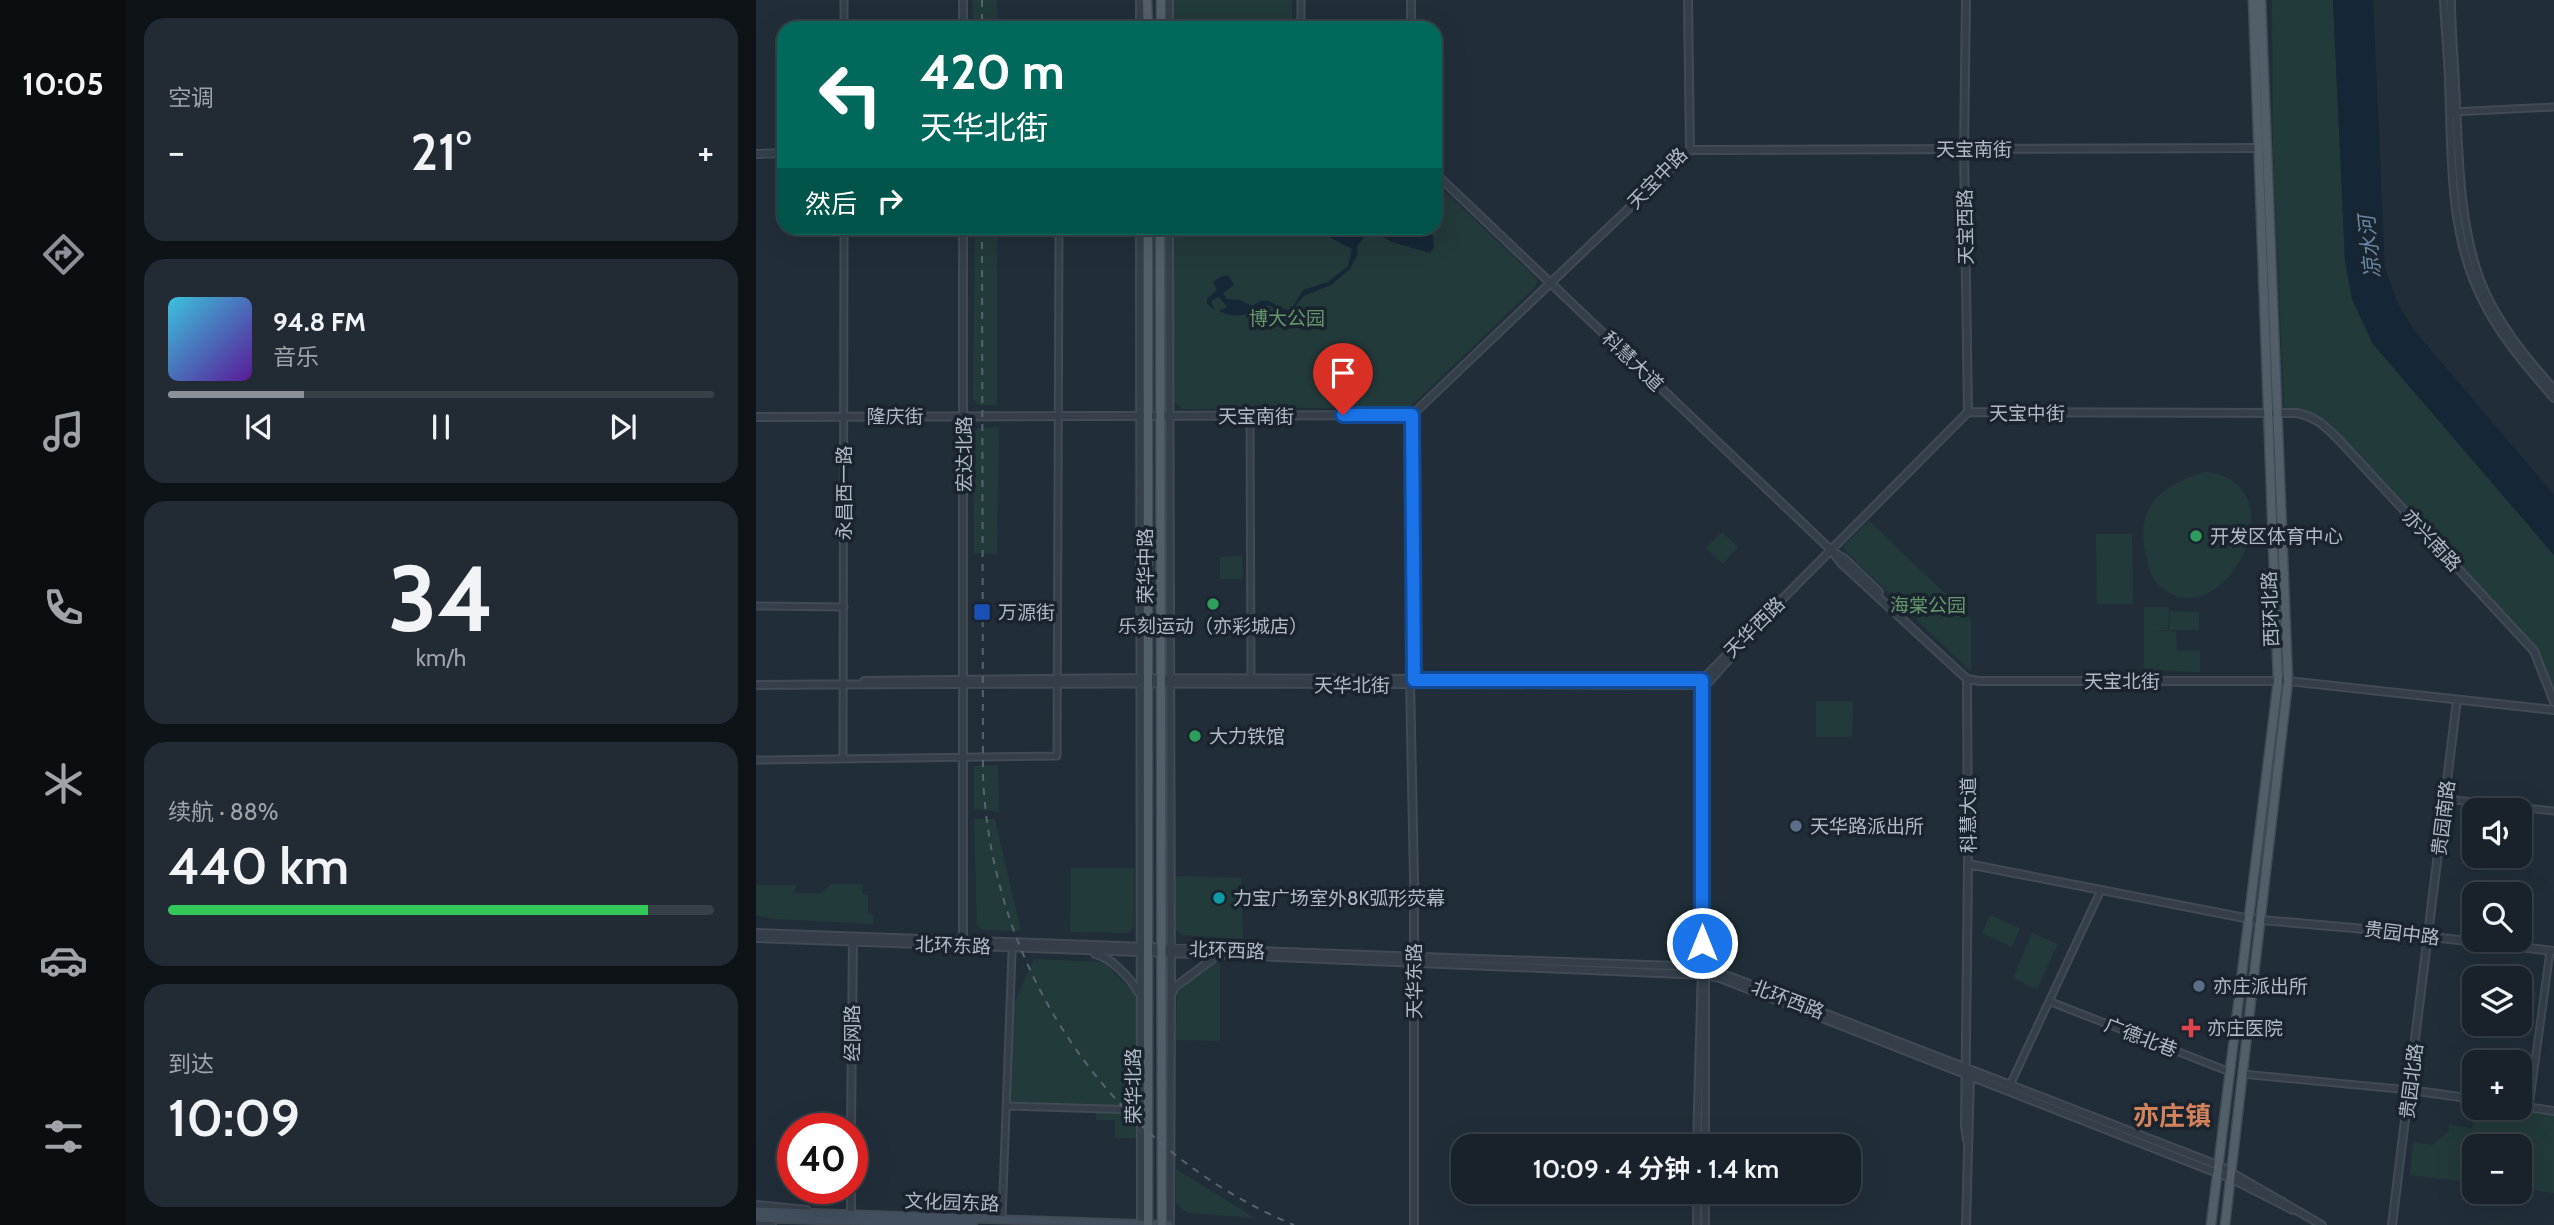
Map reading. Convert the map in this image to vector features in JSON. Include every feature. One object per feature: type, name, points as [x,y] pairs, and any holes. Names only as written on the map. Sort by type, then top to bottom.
[{"type":"main road","points":[[1147,0],[1148,21]]},
{"type":"main road","points":[[1161,0],[1161,21]]},
{"type":"main road","name":"西环北路","points":[[2211,1225],[2278,681],[2253,0]]},
{"type":"main road","name":"西环北路","points":[[2225,1225],[2288,681],[2261,0]]},
{"type":"main road","name":"荣华中路","points":[[1144,950],[1148,864],[1144,680],[1148,602],[1143,416],[1148,235]]},
{"type":"main road","name":"荣华中路","points":[[1160,235],[1160,493],[1165,681],[1161,758],[1166,950]]},
{"type":"main road","name":"荣华北路","points":[[1144,950],[1149,1056],[1144,1224]]},
{"type":"main road","name":"荣华北路","points":[[1162,1225],[1162,1052],[1166,950]]},
{"type":"main road","name":"文化园东路","points":[[756,1211],[822,1213],[973,1225]]},
{"type":"main road","name":"文化园东路","points":[[756,1221],[767,1218],[851,1217],[1170,1225]]},
{"type":"street","points":[[844,0],[845,21]]},
{"type":"street","points":[[963,0],[963,21]]},
{"type":"street","points":[[1140,0],[1140,21]]},
{"type":"street","points":[[1169,0],[1169,21]]},
{"type":"street","points":[[1301,0],[1301,21]]},
{"type":"street","points":[[1410,0],[1411,21]]},
{"type":"street","name":"天宝中路","points":[[1551,282],[1690,150],[1688,0]]},
{"type":"street","name":"天宝西路","points":[[1966,0],[1964,149],[1968,412]]},
{"type":"street","points":[[2444,0],[2461,187],[2466,223],[2480,278],[2490,301],[2513,339],[2525,357],[2554,389]]},
{"type":"street","points":[[2451,0],[2458,221],[2473,279],[2503,336],[2554,398]]},
{"type":"street","points":[[2453,112],[2554,107]]},
{"type":"street","name":"天宝南街","points":[[1690,150],[2259,148]]},
{"type":"street","points":[[756,154],[777,153]]},
{"type":"street","name":"科慧大道","points":[[1442,180],[1831,550],[1841,563],[1967,679],[1965,1126],[1968,1225]]},
{"type":"street","name":"永昌西一路","points":[[843,759],[845,235]]},
{"type":"street","name":"宏达北路","points":[[963,235],[964,943]]},
{"type":"street","points":[[756,760],[1057,756],[1059,235]]},
{"type":"street","points":[[1140,235],[1139,357],[1143,416],[1139,617],[1144,680],[1140,881],[1144,950],[1139,994],[1139,1161],[1144,1224]]},
{"type":"street","points":[[1170,235],[1170,474],[1165,681],[1170,737],[1166,950],[1171,995],[1170,1225]]},
{"type":"street","points":[[1412,415],[1551,282]]},
{"type":"street","points":[[1139,357],[1147,339]]},
{"type":"street","name":"天宝中街","points":[[1831,550],[1968,412],[2279,414]]},
{"type":"street","name":"亦兴南路","points":[[2279,414],[2309,415],[2320,421],[2340,441],[2534,651],[2554,702]]},
{"type":"street","name":"天宝南街","points":[[1160,416],[1412,415]]},
{"type":"street","name":"天华东路","points":[[1412,415],[1412,682],[1415,722],[1412,736],[1413,1225]]},
{"type":"street","name":"隆庆街","points":[[756,417],[1160,416]]},
{"type":"street","points":[[1250,416],[1251,680]]},
{"type":"street","points":[[1160,493],[1170,474]]},
{"type":"street","name":"天华西路","points":[[1703,682],[1831,550]]},
{"type":"street","points":[[1139,617],[1148,602]]},
{"type":"street","points":[[756,606],[844,607]]},
{"type":"street","name":"天宝北街","points":[[1967,679],[2288,681],[2554,710]]},
{"type":"street","points":[[756,684],[1165,681]]},
{"type":"street","name":"天华北街","points":[[1165,681],[1412,682]]},
{"type":"street","name":"天华北街","points":[[1165,681],[1703,682]]},
{"type":"street","points":[[1698,1134],[1703,682]]},
{"type":"street","name":"贵园南路","points":[[2428,936],[2457,700]]},
{"type":"street","points":[[1161,758],[1170,737]]},
{"type":"street","points":[[2446,799],[2554,811]]},
{"type":"street","points":[[1140,881],[1148,864]]},
{"type":"street","name":"贵园中路","points":[[1968,864],[2250,919],[2552,951]]},
{"type":"street","points":[[2010,1086],[2101,890]]},
{"type":"street","name":"北环东路","points":[[756,933],[853,939]]},
{"type":"street","name":"贵园北路","points":[[2392,1225],[2428,936]]},
{"type":"street","name":"北环东路","points":[[756,938],[1144,950]]},
{"type":"street","name":"经网路","points":[[851,1113],[853,939]]},
{"type":"street","name":"北环东路","points":[[964,943],[1004,947],[1144,950]]},
{"type":"street","points":[[1004,947],[1012,952],[1100,954],[1134,984],[1139,994]]},
{"type":"street","name":"北环西路","points":[[1144,950],[1702,972],[2219,1170]]},
{"type":"street","name":"北环西路","points":[[1166,950],[1220,955],[1414,960]]},
{"type":"street","points":[[2532,1087],[2552,951]]},
{"type":"street","points":[[1002,1219],[1012,952]]},
{"type":"street","points":[[1171,995],[1175,987],[1212,958],[1220,955]]},
{"type":"street","points":[[1702,972],[1705,1134]]},
{"type":"street","name":"广德北巷","points":[[2051,1002],[2231,1072]]},
{"type":"street","points":[[1139,1032],[1149,1056]]},
{"type":"street","points":[[1162,1052],[1170,1034]]},
{"type":"street","name":"北环西路","points":[[1967,1073],[2010,1086],[2231,1175],[2285,1208],[2295,1210],[2322,1225]]},
{"type":"street","points":[[2242,1074],[2462,1097]]},
{"type":"street","points":[[1007,1106],[1139,1110]]},
{"type":"street","points":[[2532,1107],[2554,1111]]},
{"type":"street","points":[[1139,1161],[1148,1143]]},
{"type":"street","points":[[851,1204],[851,1217]]},
{"type":"street","points":[[1697,1204],[1697,1225]]},
{"type":"street","points":[[1705,1204],[1706,1225]]},
{"type":"street","points":[[756,1205],[783,1206],[822,1213]]},
{"type":"street","points":[[756,1221],[772,1225]]},
{"type":"green space","points":[[972,0],[997,0],[998,21],[973,21]]},
{"type":"green space","points":[[1174,0],[1292,0],[1292,21],[1174,21]]},
{"type":"green space","points":[[2272,0],[2333,0],[2345,260],[2352,299],[2373,344],[2554,555],[2554,694],[2535,646],[2328,423],[2311,412],[2289,410],[2284,406],[2273,149]]},
{"type":"green space","name":"博大公园","points":[[1442,189],[1537,279],[1536,286],[1410,407],[1182,409],[1174,402],[1174,235],[1442,235]]},
{"type":"green space","points":[[975,235],[997,235],[997,405],[979,405],[973,400]]},
{"type":"green space","points":[[999,427],[997,554],[974,553],[973,433],[979,428]]},
{"type":"green space","name":"开发区体育中心","points":[[2207,472],[2235,483],[2249,503],[2251,528],[2243,554],[2227,578],[2207,594],[2184,598],[2160,586],[2151,574],[2144,542],[2144,521],[2159,495],[2177,483]]},
{"type":"green space","name":"海棠公园","points":[[1869,521],[1971,618],[1971,672],[1844,550],[1844,546]]},
{"type":"green space","points":[[1722,532],[1738,547],[1723,564],[1706,548]]},
{"type":"green space","points":[[2096,534],[2132,534],[2133,604],[2097,604]]},
{"type":"green space","points":[[1242,556],[1243,576],[1240,579],[1220,579],[1220,557]]},
{"type":"green space","points":[[2144,607],[2169,607],[2168,630],[2146,631],[2176,631],[2177,651],[2200,650],[2200,672],[2144,670]]},
{"type":"green space","points":[[2170,611],[2199,612],[2199,630],[2169,630]]},
{"type":"green space","points":[[1816,701],[1853,701],[1852,737],[1816,737]]},
{"type":"green space","points":[[998,765],[999,812],[974,809],[974,766]]},
{"type":"green space","points":[[974,819],[995,819],[1021,931],[983,930],[977,926]]},
{"type":"green space","points":[[1071,868],[1134,868],[1134,927],[1128,933],[1070,932]]},
{"type":"green space","points":[[1175,876],[1241,878],[1243,939],[1182,935],[1175,928]]},
{"type":"green space","points":[[831,884],[863,884],[862,894],[868,895],[868,913],[873,914],[873,924],[775,919],[756,915],[756,885],[797,885],[795,893],[822,893]]},
{"type":"green space","points":[[1990,915],[2020,928],[2012,947],[1982,933]]},
{"type":"green space","points":[[2032,933],[2058,944],[2037,989],[2013,978]]},
{"type":"green space","points":[[1034,959],[1100,962],[1107,965],[1134,993],[1137,1138],[1114,1138],[1115,1120],[1096,1120],[1096,1106],[1014,1104],[1011,1101],[1011,1010]]},
{"type":"green space","points":[[1210,962],[1220,963],[1220,1041],[1176,1040],[1177,993]]},
{"type":"green space","points":[[2532,987],[2536,993],[2532,1026]]},
{"type":"green space","points":[[2532,1113],[2554,1116],[2554,1193],[2532,1190],[2532,1134],[2462,1134],[2462,1182],[2410,1175],[2413,1142],[2432,1145],[2449,1131],[2449,1125],[2472,1128],[2474,1120],[2532,1120]]},
{"type":"green space","points":[[1176,1169],[1255,1218],[1187,1213],[1176,1203]]},
{"type":"water","name":"凉水河","points":[[2333,0],[2373,0],[2385,268],[2397,302],[2413,329],[2554,495],[2554,555],[2373,344],[2352,299],[2345,260]]},
{"type":"water","points":[[1368,235],[1357,247],[1358,254],[1350,269],[1331,285],[1304,296],[1290,312],[1279,312],[1269,305],[1245,314],[1233,315],[1219,311],[1227,307],[1219,297],[1211,301],[1215,310],[1207,304],[1207,299],[1217,290],[1213,282],[1228,275],[1234,285],[1223,293],[1227,299],[1240,300],[1252,306],[1268,301],[1291,310],[1303,290],[1328,282],[1348,266],[1352,249],[1329,237]]},
{"type":"water","points":[[1379,235],[1432,235],[1434,247],[1430,253],[1392,242]]},
{"type":"railway","points":[[982,0],[982,21]]},
{"type":"railway","points":[[982,235],[983,777],[991,849],[1010,919],[1037,985],[1074,1046],[1118,1102],[1170,1150],[1229,1192],[1294,1225]]},
{"type":"place","name":"开发区体育中心","points":[[2196,536]]},
{"type":"place","name":"乐刻运动（亦彩城店）","points":[[1213,604]]},
{"type":"place","name":"万源街","points":[[982,612]]},
{"type":"place","name":"大力铁馆","points":[[1195,736]]},
{"type":"place","name":"天华路派出所","points":[[1796,826]]},
{"type":"place","name":"力宝广场室外8K弧形荧幕","points":[[1219,898]]},
{"type":"place","name":"亦庄派出所","points":[[2199,986]]},
{"type":"place","name":"亦庄医院","points":[[2191,1028]]},
{"type":"district","name":"亦庄镇","points":[[2172,1116]]},
{"type":"route","points":[[1343,415],[1412,415],[1414,680],[1702,680],[1702,943]]}]
